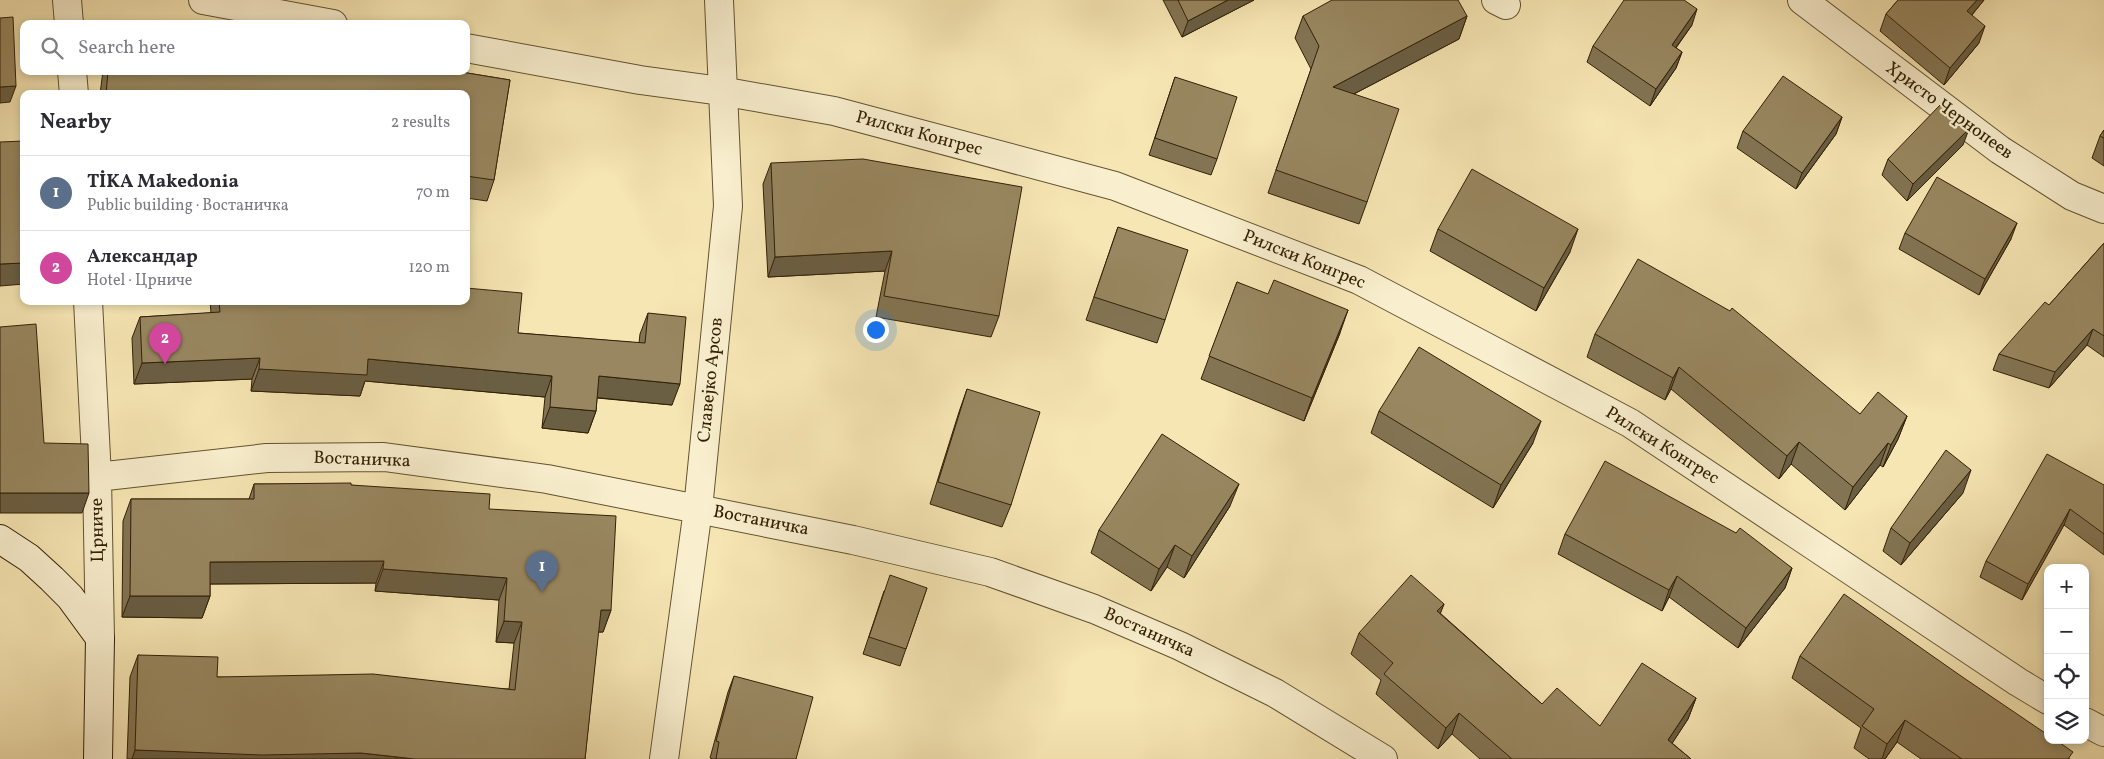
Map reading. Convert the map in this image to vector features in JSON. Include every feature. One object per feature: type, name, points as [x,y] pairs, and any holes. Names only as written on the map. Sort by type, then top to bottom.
[{"type":"street","points":[[67,0],[69,20]]},
{"type":"street","points":[[203,0],[311,20]]},
{"type":"street","name":"Славејко Арсов","points":[[664,759],[698,509],[728,206],[721,91],[719,0]]},
{"type":"street","name":"Христо Чернопеев","points":[[1802,0],[2000,150],[2072,196],[2104,209]]},
{"type":"street","name":"Рилски Конгрес","points":[[470,49],[640,80],[721,91],[834,111],[1115,186],[1359,280],[1630,423],[2046,699]]},
{"type":"street","points":[[72,75],[74,90]]},
{"type":"street","name":"Црниче","points":[[88,305],[97,477],[100,638],[98,759]]},
{"type":"street","name":"Востаничка","points":[[97,477],[267,458],[384,457],[547,479],[853,540],[990,572],[1094,609],[1180,646],[1275,693],[1383,759]]},
{"type":"street","points":[[0,539],[29,558],[52,579],[70,597],[100,638]]},
{"type":"street","points":[[2089,724],[2104,732]]},
{"type":"building","points":[[1178,0],[1228,0],[1188,21]]},
{"type":"building","points":[[1332,0],[1458,0],[1467,16],[1333,87],[1399,109],[1367,202],[1276,170],[1319,46],[1303,16]]},
{"type":"building","points":[[1624,0],[1684,0],[1697,9],[1672,45],[1682,52],[1656,89],[1593,46]]},
{"type":"building","points":[[1898,0],[1977,0],[1967,11],[1985,26],[1950,68],[1886,14]]},
{"type":"building","points":[[13,17],[16,86],[0,87],[0,18]]},
{"type":"building","points":[[470,73],[510,80],[494,180],[470,177],[470,90],[106,90],[108,75],[470,75]]},
{"type":"building","points":[[1783,76],[1842,117],[1802,173],[1743,131]]},
{"type":"building","points":[[1175,77],[1237,97],[1217,159],[1155,138]]},
{"type":"building","points":[[1941,104],[1969,129],[1913,184],[1888,159]]},
{"type":"building","points":[[2104,130],[2104,138],[2100,136]]},
{"type":"building","points":[[20,141],[20,263],[0,264],[0,142]]},
{"type":"building","points":[[863,159],[1022,187],[999,316],[884,296],[892,251],[775,257],[771,163]]},
{"type":"building","points":[[1472,169],[1578,229],[1544,288],[1438,229]]},
{"type":"building","points":[[1937,177],[2017,223],[1985,279],[1905,233]]},
{"type":"building","points":[[1118,227],[1188,250],[1165,320],[1094,297]]},
{"type":"building","points":[[2104,243],[2104,336],[2093,329],[2055,372],[1999,354],[2045,302],[2049,305]]},
{"type":"building","points":[[1638,259],[1730,311],[1732,308],[1860,414],[1878,392],[1907,416],[1891,445],[1888,443],[1853,487],[1799,442],[1787,456],[1679,367],[1673,378],[1595,334]]},
{"type":"building","points":[[1274,280],[1348,310],[1312,398],[1209,356],[1237,282],[1268,294]]},
{"type":"building","points":[[470,288],[522,293],[518,333],[645,343],[648,313],[686,317],[680,384],[599,376],[596,411],[550,407],[552,376],[368,359],[367,375],[259,369],[260,358],[142,363],[140,317],[220,312],[219,305],[470,305]]},
{"type":"building","points":[[36,324],[44,443],[88,444],[89,493],[0,493],[0,327]]},
{"type":"building","points":[[1419,347],[1541,421],[1501,485],[1379,411]]},
{"type":"building","points":[[967,389],[1040,412],[1011,505],[938,482]]},
{"type":"building","points":[[1162,434],[1239,484],[1192,556],[1175,545],[1159,569],[1099,530]]},
{"type":"building","points":[[1946,450],[1971,470],[1910,543],[1891,528]]},
{"type":"building","points":[[2047,454],[2104,485],[2104,534],[2070,509],[2028,584],[1986,561]]},
{"type":"building","points":[[1605,461],[1736,533],[1740,528],[1792,568],[1746,628],[1677,576],[1669,590],[1565,534]]},
{"type":"building","points":[[351,483],[351,485],[490,494],[489,509],[616,516],[611,610],[601,610],[585,759],[415,759],[361,753],[261,755],[135,750],[138,655],[218,657],[217,677],[373,674],[515,690],[522,622],[504,621],[507,578],[383,569],[384,561],[210,562],[210,596],[130,596],[131,499],[254,499],[254,484]]},
{"type":"building","points":[[890,575],[927,588],[906,649],[869,637]]},
{"type":"building","points":[[1411,575],[1444,604],[1437,611],[1542,704],[1557,688],[1600,726],[1642,663],[1696,698],[1668,740],[1691,759],[1512,759],[1459,713],[1446,728],[1384,674],[1393,663],[1359,633]]},
{"type":"building","points":[[1844,594],[2044,732],[2044,744],[2062,744],[2073,752],[2068,759],[1962,759],[1905,720],[1887,744],[1862,726],[1874,709],[1800,656]]},
{"type":"building","points":[[734,676],[813,697],[796,759],[716,759],[719,742],[716,741]]},
{"type":"place","name":"Александар","points":[[165,364]]},
{"type":"place","name":"TİKA Makedonia","points":[[542,592]]}]
